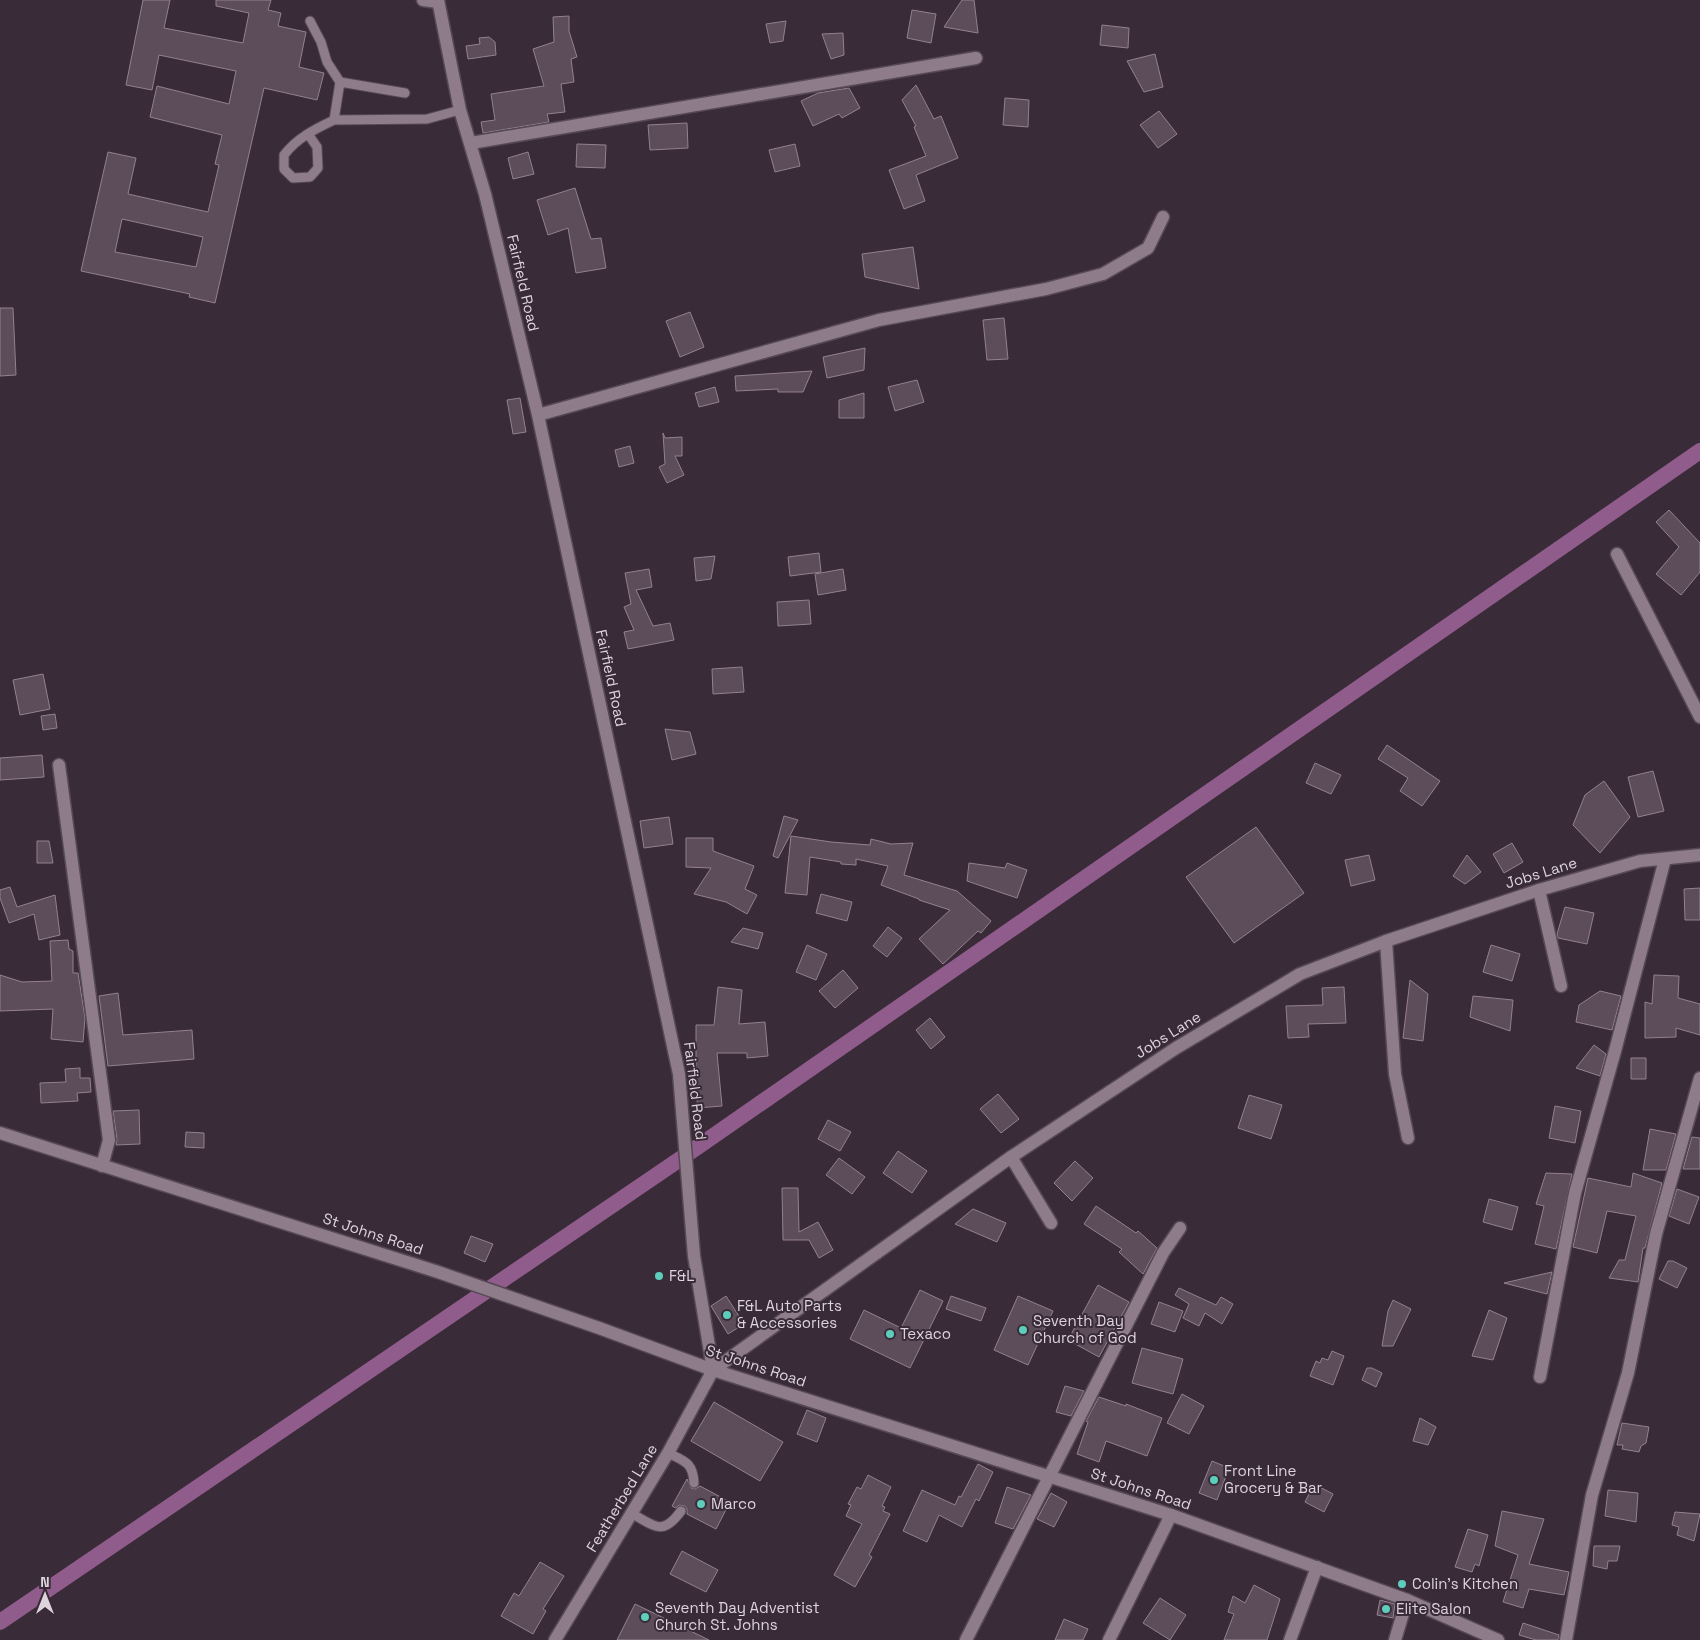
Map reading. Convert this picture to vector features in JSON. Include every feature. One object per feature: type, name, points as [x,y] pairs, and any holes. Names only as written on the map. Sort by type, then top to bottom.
[{"type":"street","points":[[423,0],[438,1]]},
{"type":"street","name":"Fairfield Road","points":[[438,1],[460,110],[488,204],[538,415],[679,1074],[694,1256],[713,1370]]},
{"type":"street","points":[[471,143],[976,58]]},
{"type":"street","points":[[538,415],[879,320],[1046,289],[1103,274],[1148,248],[1163,217]]},
{"type":"street","points":[[1617,554],[1700,717]]},
{"type":"street","points":[[59,765],[109,1140],[102,1166]]},
{"type":"street","name":"Jobs Lane","points":[[713,1370],[1011,1157],[1176,1048],[1300,974],[1386,941],[1539,890],[1640,861],[1700,855]]},
{"type":"street","points":[[1540,1377],[1575,1193],[1666,859]]},
{"type":"street","points":[[1539,890],[1561,986]]},
{"type":"street","points":[[1386,941],[1395,1074],[1408,1138]]},
{"type":"street","points":[[1566,1640],[1592,1494],[1628,1373],[1656,1234],[1700,1078]]},
{"type":"street","name":"St Johns Road","points":[[0,1133],[438,1272],[713,1370],[1171,1515],[1407,1600],[1498,1640]]},
{"type":"street","points":[[1011,1157],[1051,1224]]},
{"type":"street","points":[[966,1640],[1163,1253],[1180,1228]]},
{"type":"street","name":"Featherbed Lane","points":[[555,1640],[668,1453],[713,1370]]},
{"type":"street","points":[[1109,1640],[1171,1515]]},
{"type":"street","points":[[1290,1640],[1316,1567]]},
{"type":"street","points":[[1395,1640],[1407,1600]]},
{"type":"lane","points":[[310,21],[321,42],[327,62],[340,82],[334,120]]},
{"type":"lane","points":[[340,82],[405,93]]},
{"type":"lane","points":[[308,134],[317,146],[318,168],[310,177],[293,178],[284,169],[284,155],[293,143],[308,134],[334,120],[427,119],[460,110]]},
{"type":"lane","points":[[668,1453],[688,1463],[694,1472],[694,1483]]},
{"type":"lane","points":[[631,1513],[656,1526],[666,1526],[674,1521],[681,1511]]},
{"type":"building","points":[[143,0],[170,0],[164,28],[243,43],[249,13],[216,6],[216,0],[271,0],[268,10],[281,13],[278,26],[306,32],[299,67],[324,73],[317,100],[264,88],[215,303],[189,297],[190,294],[81,271],[108,152],[136,158],[128,194],[208,212],[219,165],[215,164],[222,135],[150,117],[157,86],[229,104],[236,71],[159,55],[152,90],[126,85]],"holes":[[[122,219],[203,237],[196,267],[115,252]]]},
{"type":"building","points":[[962,0],[974,0],[978,33],[944,27]]},
{"type":"building","points":[[912,10],[936,14],[931,43],[907,38]]},
{"type":"building","points":[[569,16],[569,31],[577,57],[571,59],[574,82],[561,84],[565,112],[547,114],[549,122],[483,133],[481,122],[495,120],[491,94],[544,86],[533,49],[554,42],[553,17]]},
{"type":"building","points":[[786,21],[783,41],[770,43],[766,24]]},
{"type":"building","points":[[1102,25],[1129,28],[1128,48],[1100,45]]},
{"type":"building","points":[[843,33],[844,55],[831,59],[822,34]]},
{"type":"building","points":[[489,37],[495,42],[496,55],[468,59],[466,46],[480,44],[479,38]]},
{"type":"building","points":[[1155,54],[1163,87],[1144,92],[1127,61]]},
{"type":"building","points":[[916,85],[934,119],[941,116],[958,158],[916,175],[925,201],[904,209],[889,170],[926,156],[914,127],[916,126],[902,100]]},
{"type":"building","points":[[849,88],[860,108],[842,118],[839,114],[813,126],[801,101],[818,93]]},
{"type":"building","points":[[1005,98],[1029,100],[1028,127],[1003,125]]},
{"type":"building","points":[[1159,111],[1177,134],[1158,148],[1140,125]]},
{"type":"building","points":[[687,123],[688,148],[650,150],[648,125]]},
{"type":"building","points":[[577,144],[606,145],[605,168],[576,167]]},
{"type":"building","points":[[795,144],[800,166],[775,172],[769,150]]},
{"type":"building","points":[[528,152],[534,174],[513,179],[508,158]]},
{"type":"building","points":[[575,188],[591,239],[601,238],[606,268],[576,273],[568,228],[548,235],[537,200]]},
{"type":"building","points":[[913,247],[919,289],[865,277],[862,254]]},
{"type":"building","points":[[0,308],[13,308],[16,375],[0,376]]},
{"type":"building","points":[[690,312],[704,347],[680,357],[666,321]]},
{"type":"building","points":[[1004,318],[1008,359],[987,360],[983,320]]},
{"type":"building","points":[[865,348],[864,370],[827,378],[823,357]]},
{"type":"building","points":[[812,371],[803,392],[778,392],[778,389],[736,391],[735,376]]},
{"type":"building","points":[[917,380],[924,402],[895,411],[888,387]]},
{"type":"building","points":[[715,387],[719,402],[699,407],[695,393]]},
{"type":"building","points":[[864,393],[864,418],[839,418],[839,400]]},
{"type":"building","points":[[520,398],[526,432],[513,434],[507,400]]},
{"type":"building","points":[[663,433],[665,438],[682,437],[682,456],[675,456],[684,475],[667,483],[659,467],[665,464]]},
{"type":"building","points":[[630,446],[634,463],[619,467],[615,450]]},
{"type":"building","points":[[1669,510],[1700,543],[1700,572],[1681,595],[1656,574],[1679,547],[1656,522]]},
{"type":"building","points":[[819,553],[821,572],[790,576],[788,557]]},
{"type":"building","points":[[715,556],[711,579],[696,581],[694,558]]},
{"type":"building","points":[[649,569],[652,587],[636,590],[653,626],[670,623],[674,640],[628,649],[624,632],[634,630],[624,607],[631,604],[625,573]]},
{"type":"building","points":[[843,569],[846,590],[818,595],[815,574]]},
{"type":"building","points":[[809,600],[811,624],[778,626],[777,602]]},
{"type":"building","points":[[742,667],[744,692],[713,694],[712,669]]},
{"type":"building","points":[[43,674],[50,709],[20,715],[13,680]]},
{"type":"building","points":[[55,714],[57,728],[43,730],[41,716]]},
{"type":"building","points":[[665,729],[690,732],[696,754],[672,760]]},
{"type":"building","points":[[1387,745],[1440,781],[1422,806],[1400,791],[1408,778],[1378,759]]},
{"type":"building","points":[[42,755],[44,777],[0,780],[0,758]]},
{"type":"building","points":[[1315,763],[1341,775],[1331,794],[1306,783]]},
{"type":"building","points":[[1653,771],[1664,811],[1638,817],[1628,777]]},
{"type":"building","points":[[1604,781],[1630,817],[1600,853],[1573,825],[1585,795]]},
{"type":"building","points":[[784,816],[798,820],[778,858],[773,856]]},
{"type":"building","points":[[669,817],[673,844],[644,848],[640,821]]},
{"type":"building","points":[[1256,827],[1304,893],[1234,943],[1186,877]]},
{"type":"building","points":[[791,836],[870,845],[871,839],[891,844],[913,843],[904,875],[957,891],[991,921],[981,933],[978,931],[943,964],[919,939],[950,910],[881,885],[888,866],[856,859],[856,865],[841,864],[841,862],[810,857],[807,895],[785,893]]},
{"type":"building","points":[[686,838],[713,838],[713,851],[754,866],[745,889],[757,895],[747,914],[726,902],[694,894],[711,868],[686,867]]},
{"type":"building","points":[[37,841],[49,841],[53,863],[37,863]]},
{"type":"building","points":[[1512,843],[1523,862],[1504,873],[1493,854]]},
{"type":"building","points":[[1369,855],[1375,880],[1351,886],[1345,860]]},
{"type":"building","points":[[1467,855],[1481,872],[1465,884],[1453,876]]},
{"type":"building","points":[[969,863],[1005,868],[1007,863],[1027,870],[1017,898],[967,881]]},
{"type":"building","points":[[10,887],[17,907],[55,895],[60,935],[39,940],[34,914],[9,923],[0,898],[0,890]]},
{"type":"building","points":[[1700,888],[1700,920],[1685,920],[1684,889]]},
{"type":"building","points":[[821,894],[852,902],[847,921],[816,913]]},
{"type":"building","points":[[1565,907],[1594,913],[1587,944],[1558,938],[1557,934]]},
{"type":"building","points":[[888,927],[902,938],[887,957],[873,946]]},
{"type":"building","points":[[743,928],[763,933],[758,949],[731,942]]},
{"type":"building","points":[[68,940],[69,949],[73,951],[73,973],[78,973],[85,1018],[83,1042],[51,1039],[53,1009],[0,1011],[0,975],[22,982],[52,981],[50,941]]},
{"type":"building","points":[[807,945],[827,954],[816,980],[796,972]]},
{"type":"building","points":[[1491,945],[1520,954],[1512,981],[1483,972]]},
{"type":"building","points":[[843,970],[858,988],[835,1008],[819,991]]},
{"type":"building","points":[[1654,975],[1679,976],[1678,998],[1700,1004],[1700,1035],[1676,1028],[1676,1037],[1645,1038],[1645,1002],[1652,1004]]},
{"type":"building","points":[[1410,980],[1428,994],[1423,1041],[1403,1038]]},
{"type":"building","points":[[718,987],[742,990],[739,1024],[765,1022],[768,1056],[747,1058],[747,1053],[717,1053],[722,1106],[698,1108],[694,1075],[696,1074],[696,1025],[714,1025]]},
{"type":"building","points":[[1344,987],[1346,1023],[1308,1024],[1309,1037],[1288,1038],[1286,1006],[1323,1005],[1322,988]]},
{"type":"building","points":[[1600,991],[1621,996],[1612,1030],[1576,1022],[1579,1005]]},
{"type":"building","points":[[118,993],[123,1035],[192,1030],[194,1059],[108,1066],[99,996]]},
{"type":"building","points":[[1473,996],[1513,1000],[1510,1031],[1470,1017]]},
{"type":"building","points":[[930,1018],[945,1037],[931,1049],[916,1030]]},
{"type":"building","points":[[1594,1045],[1606,1054],[1600,1076],[1576,1068]]},
{"type":"building","points":[[1631,1058],[1646,1058],[1646,1079],[1631,1079]]},
{"type":"building","points":[[80,1068],[80,1078],[90,1078],[91,1092],[77,1093],[78,1101],[41,1103],[40,1083],[66,1082],[65,1069]]},
{"type":"building","points":[[998,1094],[1019,1119],[1001,1133],[980,1109]]},
{"type":"building","points":[[1249,1095],[1282,1105],[1271,1139],[1238,1128]]},
{"type":"building","points":[[1555,1106],[1581,1111],[1575,1143],[1549,1138]]},
{"type":"building","points":[[139,1110],[140,1144],[116,1145],[117,1139],[113,1111]]},
{"type":"building","points":[[828,1120],[851,1132],[840,1151],[818,1139]]},
{"type":"building","points":[[1650,1129],[1676,1134],[1666,1170],[1643,1170]]},
{"type":"building","points":[[186,1132],[204,1133],[204,1148],[185,1147]]},
{"type":"building","points":[[1692,1137],[1700,1138],[1700,1169],[1683,1169]]},
{"type":"building","points":[[898,1151],[927,1171],[912,1193],[883,1173]]},
{"type":"building","points":[[839,1158],[865,1177],[852,1194],[826,1175]]},
{"type":"building","points":[[1075,1161],[1093,1178],[1072,1201],[1054,1183]]},
{"type":"building","points":[[1546,1173],[1572,1174],[1556,1249],[1535,1244],[1544,1206],[1536,1204]]},
{"type":"building","points":[[1633,1173],[1662,1183],[1645,1248],[1643,1248],[1638,1282],[1609,1278],[1619,1260],[1625,1260],[1636,1216],[1607,1211],[1597,1253],[1573,1247],[1588,1178],[1631,1187]]},
{"type":"building","points":[[782,1188],[798,1188],[799,1232],[818,1222],[833,1250],[819,1258],[809,1240],[783,1240]]},
{"type":"building","points":[[1677,1189],[1699,1197],[1689,1224],[1669,1216]]},
{"type":"building","points":[[1489,1199],[1518,1207],[1512,1230],[1483,1222]]},
{"type":"building","points":[[1096,1206],[1136,1233],[1138,1231],[1157,1248],[1143,1274],[1119,1252],[1122,1249],[1084,1224]]},
{"type":"building","points":[[973,1209],[1006,1223],[997,1242],[955,1224]]},
{"type":"building","points":[[471,1236],[493,1244],[485,1262],[464,1253]]},
{"type":"building","points":[[1668,1261],[1673,1261],[1687,1268],[1677,1288],[1659,1279]]},
{"type":"building","points":[[1552,1272],[1547,1294],[1504,1283]]},
{"type":"building","points":[[1098,1285],[1129,1302],[1099,1357],[1068,1340]]},
{"type":"building","points":[[1179,1288],[1216,1305],[1221,1297],[1233,1304],[1222,1324],[1205,1313],[1199,1326],[1183,1318],[1189,1304],[1175,1295]]},
{"type":"building","name":"Texaco","points":[[920,1290],[943,1301],[910,1368],[850,1339],[864,1310],[901,1328]]},
{"type":"building","name":"F&L Auto Parts & Accessories","points":[[726,1296],[744,1324],[728,1334],[711,1306]]},
{"type":"building","points":[[951,1296],[986,1308],[981,1321],[946,1309]]},
{"type":"building","name":"Seventh Day Church of God","points":[[1018,1296],[1053,1311],[1028,1365],[994,1350]]},
{"type":"building","points":[[1393,1300],[1411,1309],[1393,1346],[1382,1346],[1388,1311]]},
{"type":"building","points":[[1159,1302],[1183,1311],[1175,1332],[1151,1324]]},
{"type":"building","points":[[1489,1310],[1507,1318],[1493,1360],[1472,1356]]},
{"type":"building","points":[[1142,1348],[1183,1359],[1173,1394],[1132,1383]]},
{"type":"building","points":[[1332,1351],[1344,1356],[1333,1385],[1310,1376],[1316,1361],[1320,1363],[1322,1358],[1328,1360]]},
{"type":"building","points":[[1367,1368],[1372,1368],[1382,1373],[1376,1387],[1362,1380]]},
{"type":"building","points":[[1065,1386],[1084,1391],[1071,1416],[1056,1412]]},
{"type":"building","points":[[1182,1394],[1204,1406],[1189,1434],[1167,1423]]},
{"type":"building","points":[[1099,1397],[1126,1406],[1126,1404],[1162,1418],[1147,1456],[1106,1441],[1099,1462],[1077,1454],[1088,1422],[1086,1421]]},
{"type":"building","points":[[714,1402],[783,1442],[760,1481],[691,1441]]},
{"type":"building","points":[[807,1410],[826,1418],[817,1442],[797,1434]]},
{"type":"building","points":[[1420,1418],[1436,1427],[1428,1445],[1413,1441]]},
{"type":"building","points":[[1622,1423],[1649,1427],[1646,1443],[1641,1446],[1639,1452],[1622,1449],[1623,1445],[1617,1445]]},
{"type":"building","name":"Front Line Grocery & Bar","points":[[1212,1461],[1229,1468],[1217,1500],[1199,1493]]},
{"type":"building","points":[[978,1464],[993,1472],[979,1501],[976,1499],[962,1527],[939,1515],[927,1542],[903,1531],[922,1490],[955,1505]]},
{"type":"building","points":[[868,1475],[891,1487],[882,1506],[885,1507],[883,1511],[890,1514],[869,1555],[872,1557],[855,1587],[834,1575],[862,1524],[846,1516],[851,1505],[848,1504],[857,1487],[861,1489]]},
{"type":"building","name":"Marco","points":[[687,1479],[691,1488],[695,1489],[700,1486],[730,1502],[716,1529],[687,1514],[685,1506],[679,1505],[676,1508],[672,1506]]},
{"type":"building","points":[[1314,1484],[1333,1494],[1324,1512],[1305,1502]]},
{"type":"building","points":[[1007,1487],[1031,1495],[1013,1529],[995,1523]]},
{"type":"building","points":[[1608,1490],[1638,1493],[1636,1522],[1605,1516]]},
{"type":"building","points":[[1051,1493],[1067,1502],[1054,1527],[1037,1519]]},
{"type":"building","points":[[1502,1511],[1544,1519],[1529,1564],[1569,1572],[1564,1595],[1529,1589],[1523,1608],[1503,1602],[1518,1555],[1495,1546]]},
{"type":"building","points":[[1675,1512],[1700,1514],[1694,1541],[1677,1535],[1679,1527],[1672,1525]]},
{"type":"building","points":[[1468,1529],[1488,1535],[1479,1566],[1475,1564],[1472,1572],[1455,1567]]},
{"type":"building","points":[[1594,1546],[1620,1546],[1617,1561],[1608,1561],[1607,1569],[1593,1566]]},
{"type":"building","points":[[682,1551],[718,1570],[706,1592],[670,1574]]},
{"type":"building","points":[[540,1562],[564,1576],[543,1609],[546,1611],[533,1634],[501,1616],[514,1593],[519,1596]]},
{"type":"building","points":[[1254,1585],[1280,1599],[1267,1640],[1224,1640],[1234,1614],[1228,1612],[1233,1596],[1245,1603]]},
{"type":"building","points":[[1160,1598],[1186,1615],[1170,1640],[1143,1623]]},
{"type":"building","name":"Elite Salon","points":[[1380,1600],[1395,1604],[1393,1618],[1377,1615]]},
{"type":"building","name":"Seventh Day Adventist Church St. Johns","points":[[635,1604],[709,1640],[617,1640]]},
{"type":"building","points":[[1064,1619],[1088,1629],[1083,1640],[1055,1640]]},
{"type":"building","points":[[1523,1623],[1559,1635],[1558,1640],[1536,1640],[1519,1635]]},
{"type":"waterway","points":[[0,1622],[686,1155],[1700,451]]},
{"type":"place","name":"F&L","points":[[659,1276]]},
{"type":"place","name":"F&L Auto Parts & Accessories","points":[[727,1315]]},
{"type":"place","name":"Seventh Day Church of God","points":[[1023,1330]]},
{"type":"place","name":"Texaco","points":[[890,1334]]},
{"type":"place","name":"Front Line Grocery & Bar","points":[[1214,1480]]},
{"type":"place","name":"Marco","points":[[701,1504]]},
{"type":"place","name":"Colin's Kitchen","points":[[1402,1584]]},
{"type":"place","name":"Elite Salon","points":[[1386,1609]]},
{"type":"place","name":"Seventh Day Adventist Church St. Johns","points":[[645,1617]]}]
